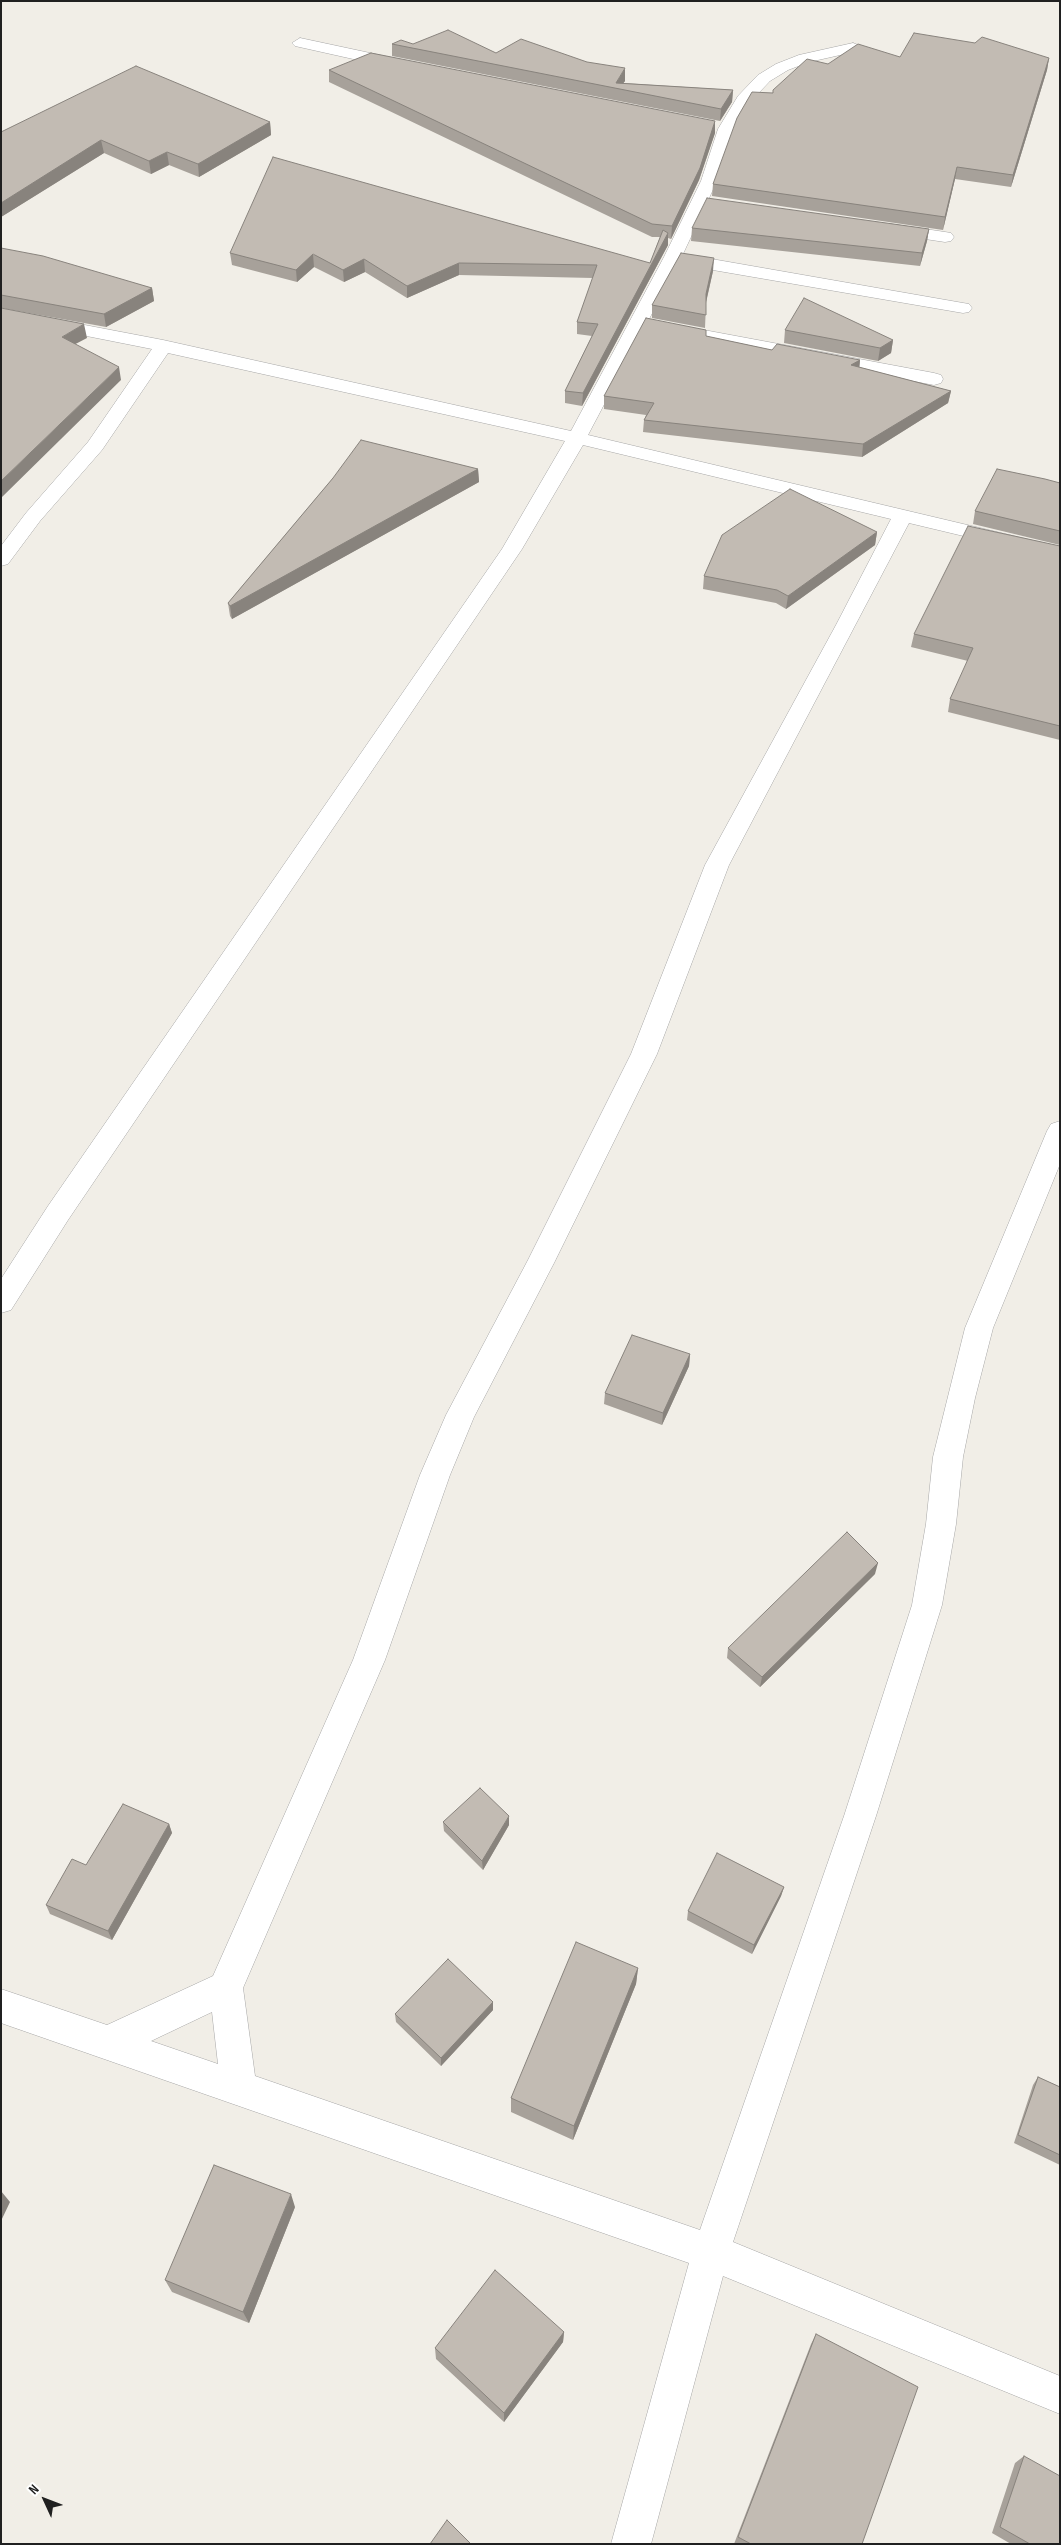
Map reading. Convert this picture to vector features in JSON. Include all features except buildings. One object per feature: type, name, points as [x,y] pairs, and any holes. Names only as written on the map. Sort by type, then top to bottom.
[{"type":"street","points":[[300,43],[416,68]]},
{"type":"street","points":[[1,1302],[58,1213],[512,549],[577,438],[639,323],[709,181],[726,128],[744,99],[764,78],[782,67],[806,58],[853,48]]},
{"type":"street","points":[[706,125],[726,128]]},
{"type":"street","points":[[698,202],[718,205]]},
{"type":"street","points":[[876,227],[945,237]]},
{"type":"street","points":[[673,257],[963,308]]},
{"type":"street","points":[[1,314],[163,346],[577,438],[1060,553]]},
{"type":"street","points":[[639,323],[934,380]]},
{"type":"street","points":[[1,560],[33,517],[95,446],[163,346]]},
{"type":"street","points":[[239,2089],[226,1988],[238,1956],[369,1660],[435,1475],[460,1415],[540,1263],[644,1054],[718,865],[843,634],[903,516]]},
{"type":"street","points":[[631,2544],[711,2252],[860,1816],[927,1604],[941,1524],[948,1457],[979,1328],[1060,1131]]},
{"type":"street","points":[[107,2043],[226,1988]]},
{"type":"street","points":[[1,2006],[711,2252],[1060,2395]]}]
